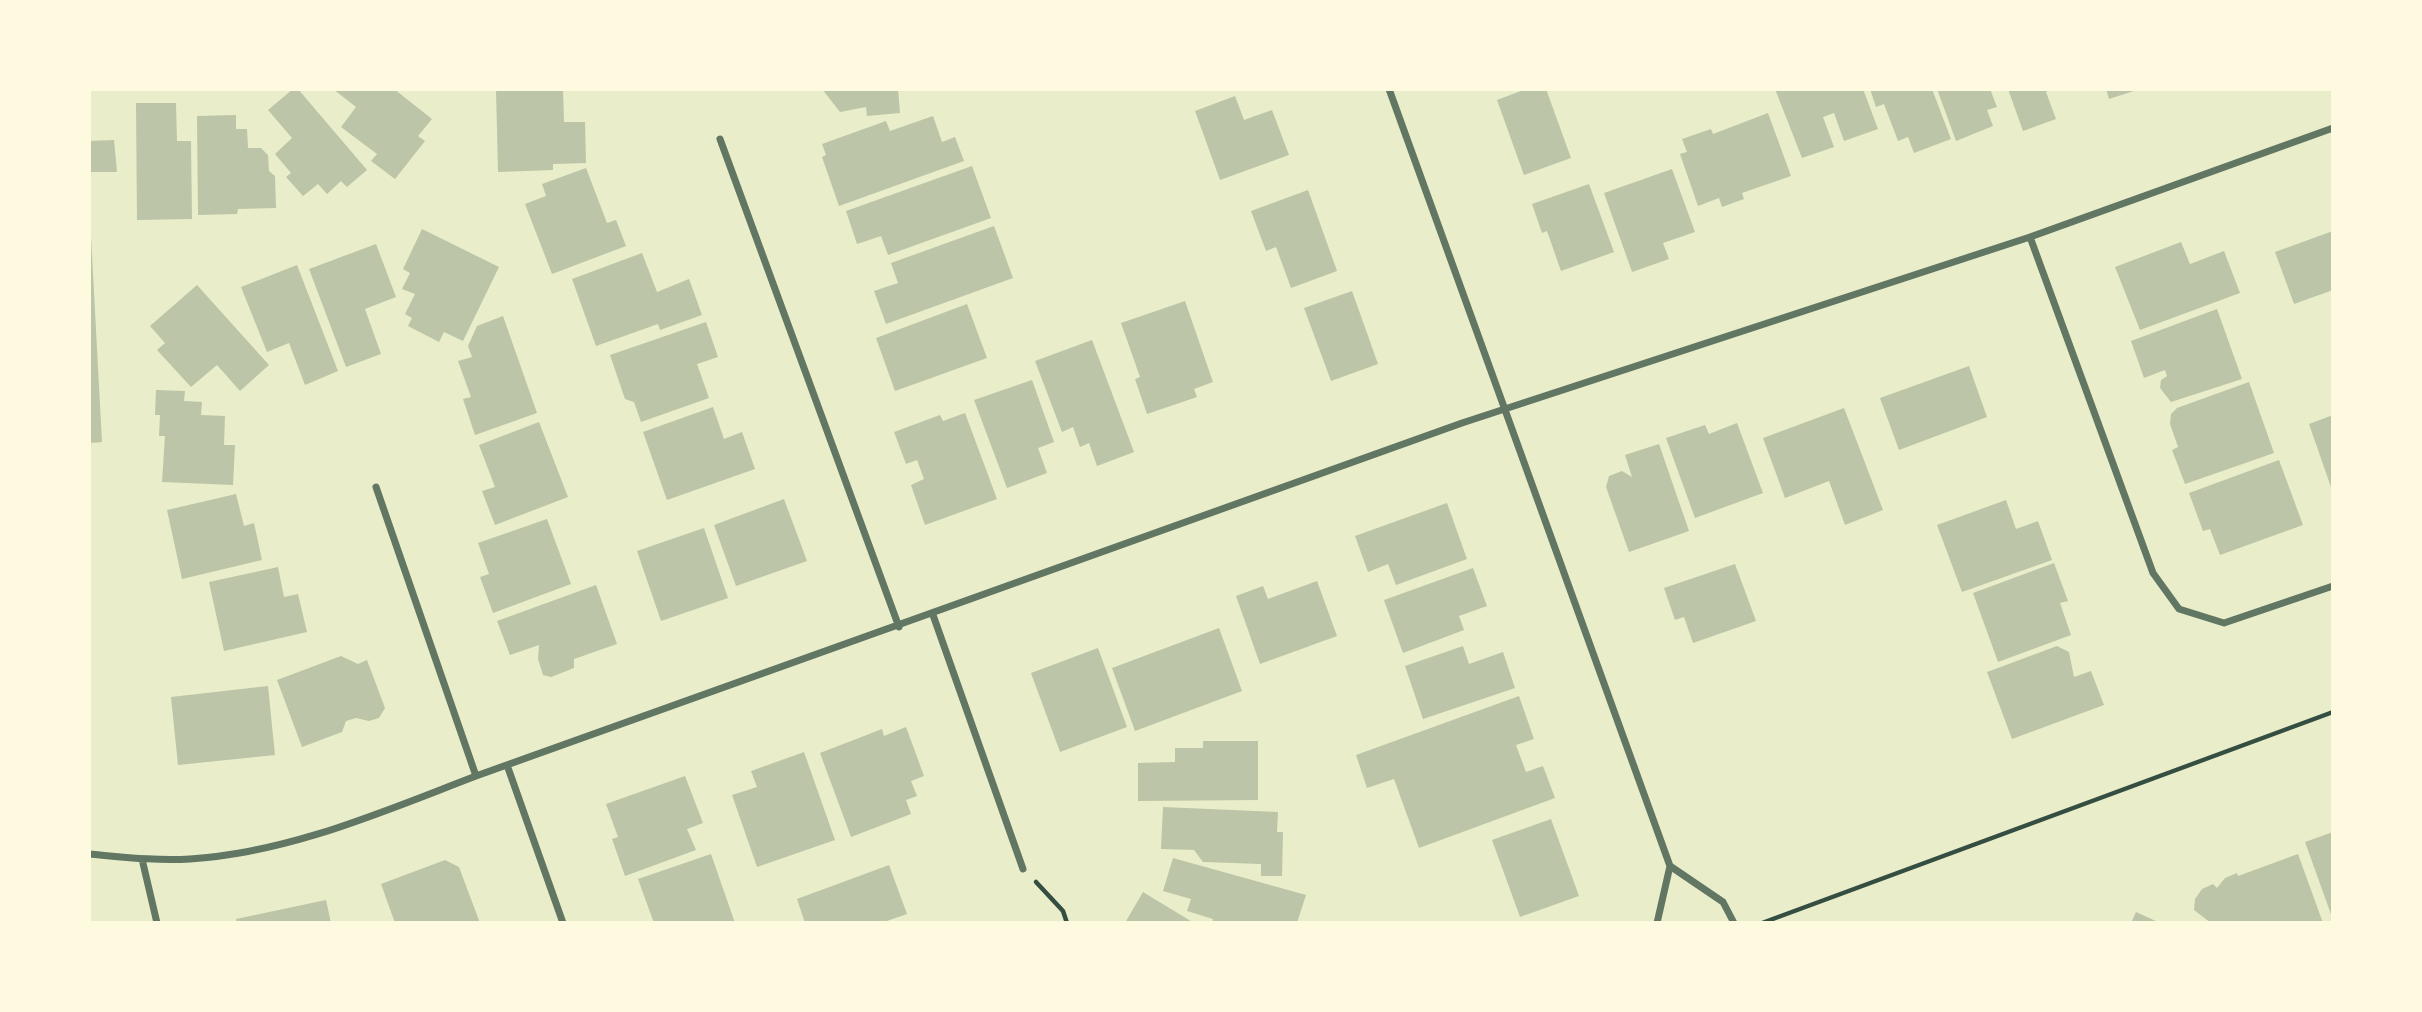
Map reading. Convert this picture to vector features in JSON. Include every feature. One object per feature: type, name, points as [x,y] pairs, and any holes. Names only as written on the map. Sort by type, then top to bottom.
[{"type":"street","points":[[1389,89],[1670,866],[1657,923]]},
{"type":"street","points":[[89,853],[142,859],[190,859],[234,854],[354,823],[476,776],[1503,410],[2030,237],[2333,128]]},
{"type":"street","points":[[720,139],[899,627]]},
{"type":"street","points":[[2030,237],[2153,573],[2179,609],[2224,623],[2333,586]]},
{"type":"street","points":[[376,487],[476,776]]},
{"type":"street","points":[[933,615],[1023,869]]},
{"type":"street","points":[[507,765],[563,923]]},
{"type":"street","points":[[142,859],[158,923]]},
{"type":"street","points":[[1670,866],[1723,902],[1734,923]]},
{"type":"path","points":[[1762,923],[2333,712]]},
{"type":"path","points":[[1023,869],[1063,911],[1068,923]]},
{"type":"building","points":[[293,89],[298,89],[367,170],[347,187],[341,181],[327,194],[318,184],[303,196],[286,177],[291,173],[275,154],[292,138],[268,110]]},
{"type":"building","points":[[333,89],[394,89],[432,119],[418,136],[425,141],[395,179],[371,161],[377,154],[341,127],[356,107]]},
{"type":"building","points":[[563,89],[564,122],[585,122],[586,163],[553,164],[553,170],[498,172],[496,90]]},
{"type":"building","points":[[822,89],[898,89],[900,113],[867,116],[866,107],[840,112]]},
{"type":"building","points":[[1526,89],[1546,89],[1571,158],[1524,175],[1497,100]]},
{"type":"building","points":[[1775,89],[1863,89],[1878,129],[1844,141],[1834,113],[1823,117],[1834,147],[1802,158]]},
{"type":"building","points":[[1870,89],[1932,89],[1951,139],[1914,153],[1908,137],[1898,141],[1884,104],[1876,107]]},
{"type":"building","points":[[1937,89],[1990,89],[1997,107],[1987,110],[1993,126],[1956,141]]},
{"type":"building","points":[[2008,89],[2052,89],[2046,92],[2056,119],[2023,131]]},
{"type":"building","points":[[2106,89],[2137,89],[2137,90],[2109,99]]},
{"type":"building","points":[[1235,96],[1244,120],[1272,110],[1289,155],[1220,180],[1195,111]]},
{"type":"building","points":[[136,103],[176,103],[177,141],[191,141],[192,219],[137,220]]},
{"type":"building","points":[[1768,113],[1791,176],[1742,193],[1744,199],[1722,207],[1719,198],[1698,206],[1680,154],[1687,152],[1682,139],[1711,129],[1713,134]]},
{"type":"building","points":[[236,115],[236,129],[247,129],[248,148],[261,148],[268,155],[269,171],[275,176],[276,208],[238,209],[237,214],[198,215],[197,116]]},
{"type":"building","points":[[933,116],[942,142],[955,137],[964,161],[839,206],[822,157],[826,155],[822,144],[886,121],[890,131]]},
{"type":"building","points":[[114,140],[117,172],[89,172],[89,141]]},
{"type":"building","points":[[972,166],[991,218],[888,255],[881,236],[857,244],[846,211]]},
{"type":"building","points":[[586,168],[607,223],[616,220],[626,246],[552,274],[525,204],[546,196],[542,184]]},
{"type":"building","points":[[1672,169],[1695,232],[1663,243],[1669,259],[1632,272],[1604,193]]},
{"type":"building","points":[[1589,184],[1614,252],[1561,271],[1547,231],[1542,233],[1532,204]]},
{"type":"building","points":[[1308,190],[1337,271],[1291,288],[1276,247],[1266,251],[1251,211]]},
{"type":"building","points":[[89,199],[102,442],[89,443]]},
{"type":"building","points":[[994,226],[1013,278],[886,324],[874,291],[898,283],[891,263]]},
{"type":"building","points":[[422,229],[499,267],[463,341],[444,332],[439,342],[408,326],[412,318],[405,314],[415,294],[402,289],[410,273],[403,269]]},
{"type":"building","points":[[2333,231],[2333,290],[2294,304],[2275,252]]},
{"type":"building","points":[[2181,242],[2190,264],[2224,251],[2240,293],[2140,330],[2115,267]]},
{"type":"building","points":[[376,244],[396,297],[365,309],[381,354],[346,367],[309,269]]},
{"type":"building","points":[[642,253],[657,292],[689,279],[702,315],[660,330],[658,324],[596,346],[572,279]]},
{"type":"building","points":[[297,265],[338,371],[305,385],[289,343],[267,352],[241,287]]},
{"type":"building","points":[[197,285],[269,365],[240,391],[217,365],[191,387],[157,350],[165,343],[150,326]]},
{"type":"building","points":[[1352,291],[1378,364],[1331,381],[1304,308]]},
{"type":"building","points":[[1185,301],[1213,382],[1194,389],[1197,397],[1147,414],[1135,379],[1140,377],[1121,323]]},
{"type":"building","points":[[967,304],[987,358],[895,391],[876,338]]},
{"type":"building","points":[[2217,309],[2242,379],[2171,402],[2160,388],[2161,380],[2167,376],[2165,370],[2144,378],[2131,341]]},
{"type":"building","points":[[503,316],[537,413],[475,435],[463,399],[471,397],[458,361],[472,357],[468,346],[477,326]]},
{"type":"building","points":[[706,322],[718,357],[697,364],[709,398],[641,422],[634,402],[625,399],[610,355]]},
{"type":"building","points":[[1092,340],[1134,452],[1097,466],[1089,443],[1080,447],[1073,427],[1062,432],[1035,361]]},
{"type":"building","points":[[1969,366],[1987,417],[1899,450],[1880,398]]},
{"type":"building","points":[[1032,380],[1054,442],[1038,448],[1047,473],[1007,488],[974,400]]},
{"type":"building","points":[[2249,382],[2274,453],[2185,484],[2172,450],[2178,447],[2170,424],[2171,414],[2177,408]]},
{"type":"building","points":[[156,390],[185,391],[184,401],[202,402],[201,415],[225,416],[224,445],[235,445],[233,485],[162,482],[165,436],[159,436],[160,415],[155,415]]},
{"type":"building","points":[[713,407],[724,439],[742,432],[755,469],[667,500],[643,432]]},
{"type":"building","points":[[1844,408],[1883,510],[1845,525],[1829,481],[1785,498],[1763,438]]},
{"type":"building","points":[[965,413],[997,499],[925,525],[911,485],[924,479],[917,460],[906,464],[894,432],[940,415],[943,421]]},
{"type":"building","points":[[2333,415],[2333,490],[2332,490],[2309,424]]},
{"type":"building","points":[[539,422],[568,497],[495,525],[482,491],[495,487],[479,445]]},
{"type":"building","points":[[1737,423],[1763,493],[1695,518],[1666,438],[1705,425],[1709,434]]},
{"type":"building","points":[[1659,444],[1689,531],[1629,552],[1606,487],[1609,476],[1622,471],[1632,477],[1625,455]]},
{"type":"building","points":[[2279,460],[2303,525],[2220,555],[2210,529],[2203,531],[2189,493]]},
{"type":"building","points":[[236,494],[244,526],[254,523],[262,560],[182,579],[167,510]]},
{"type":"building","points":[[784,499],[807,561],[736,586],[714,525]]},
{"type":"building","points":[[2006,500],[2016,529],[2038,521],[2052,560],[1962,592],[1937,525]]},
{"type":"building","points":[[1447,503],[1467,559],[1396,585],[1388,564],[1368,572],[1355,536]]},
{"type":"building","points":[[547,519],[571,584],[493,613],[480,577],[489,574],[478,543]]},
{"type":"building","points":[[704,528],[728,598],[661,621],[637,551]]},
{"type":"building","points":[[2054,563],[2068,601],[2060,603],[2071,635],[1998,662],[1973,593]]},
{"type":"building","points":[[1735,564],[1756,621],[1693,643],[1684,617],[1675,620],[1664,588]]},
{"type":"building","points":[[278,567],[284,597],[298,594],[307,632],[224,651],[209,582]]},
{"type":"building","points":[[1473,568],[1487,606],[1459,616],[1464,630],[1403,653],[1384,600]]},
{"type":"building","points":[[1317,581],[1337,636],[1260,664],[1236,596],[1263,586],[1268,599]]},
{"type":"building","points":[[596,585],[617,644],[574,659],[574,668],[551,677],[543,675],[538,659],[539,645],[510,655],[497,621]]},
{"type":"building","points":[[1219,628],[1242,691],[1135,731],[1112,668]]},
{"type":"building","points":[[1463,646],[1469,664],[1503,652],[1515,688],[1423,719],[1405,666]]},
{"type":"building","points":[[2057,646],[2069,652],[2074,677],[2091,671],[2104,705],[2012,739],[1987,672]]},
{"type":"building","points":[[1098,648],[1127,727],[1060,752],[1031,673]]},
{"type":"building","points":[[341,656],[358,664],[367,660],[385,708],[379,718],[346,721],[342,732],[302,747],[277,680]]},
{"type":"building","points":[[268,686],[275,755],[178,765],[171,697]]},
{"type":"building","points":[[1519,696],[1534,739],[1516,745],[1526,772],[1543,766],[1555,798],[1419,848],[1394,779],[1367,788],[1356,755]]},
{"type":"building","points":[[906,727],[924,776],[911,781],[917,796],[906,800],[911,814],[851,837],[820,753],[882,729],[884,736]]},
{"type":"building","points":[[1203,741],[1258,741],[1258,800],[1138,801],[1138,763],[1175,762],[1175,748],[1203,748]]},
{"type":"building","points":[[804,752],[835,840],[757,867],[732,795],[757,787],[751,771]]},
{"type":"building","points":[[685,776],[703,823],[687,829],[696,850],[625,876],[612,839],[618,837],[606,804]]},
{"type":"building","points":[[1163,807],[1278,812],[1277,832],[1283,832],[1282,876],[1261,876],[1261,864],[1203,862],[1194,850],[1161,849]]},
{"type":"building","points":[[1551,819],[1579,896],[1520,917],[1492,840]]},
{"type":"building","points":[[2333,832],[2333,917],[2332,917],[2305,842]]},
{"type":"building","points":[[711,854],[735,923],[654,923],[638,879]]},
{"type":"building","points":[[2298,854],[2323,923],[2211,923],[2194,910],[2195,899],[2202,889],[2213,884],[2217,888],[2225,878],[2237,873],[2238,876]]},
{"type":"building","points":[[1173,858],[1306,895],[1297,923],[1212,923],[1213,919],[1187,911],[1191,899],[1163,891]]},
{"type":"building","points":[[445,860],[459,867],[480,923],[395,923],[381,884]]},
{"type":"building","points":[[889,865],[907,914],[881,923],[805,923],[797,899]]},
{"type":"building","points":[[1143,892],[1194,923],[1125,923]]},
{"type":"building","points":[[326,900],[331,923],[237,923],[236,919]]},
{"type":"building","points":[[2136,912],[2160,923],[2131,923]]}]
